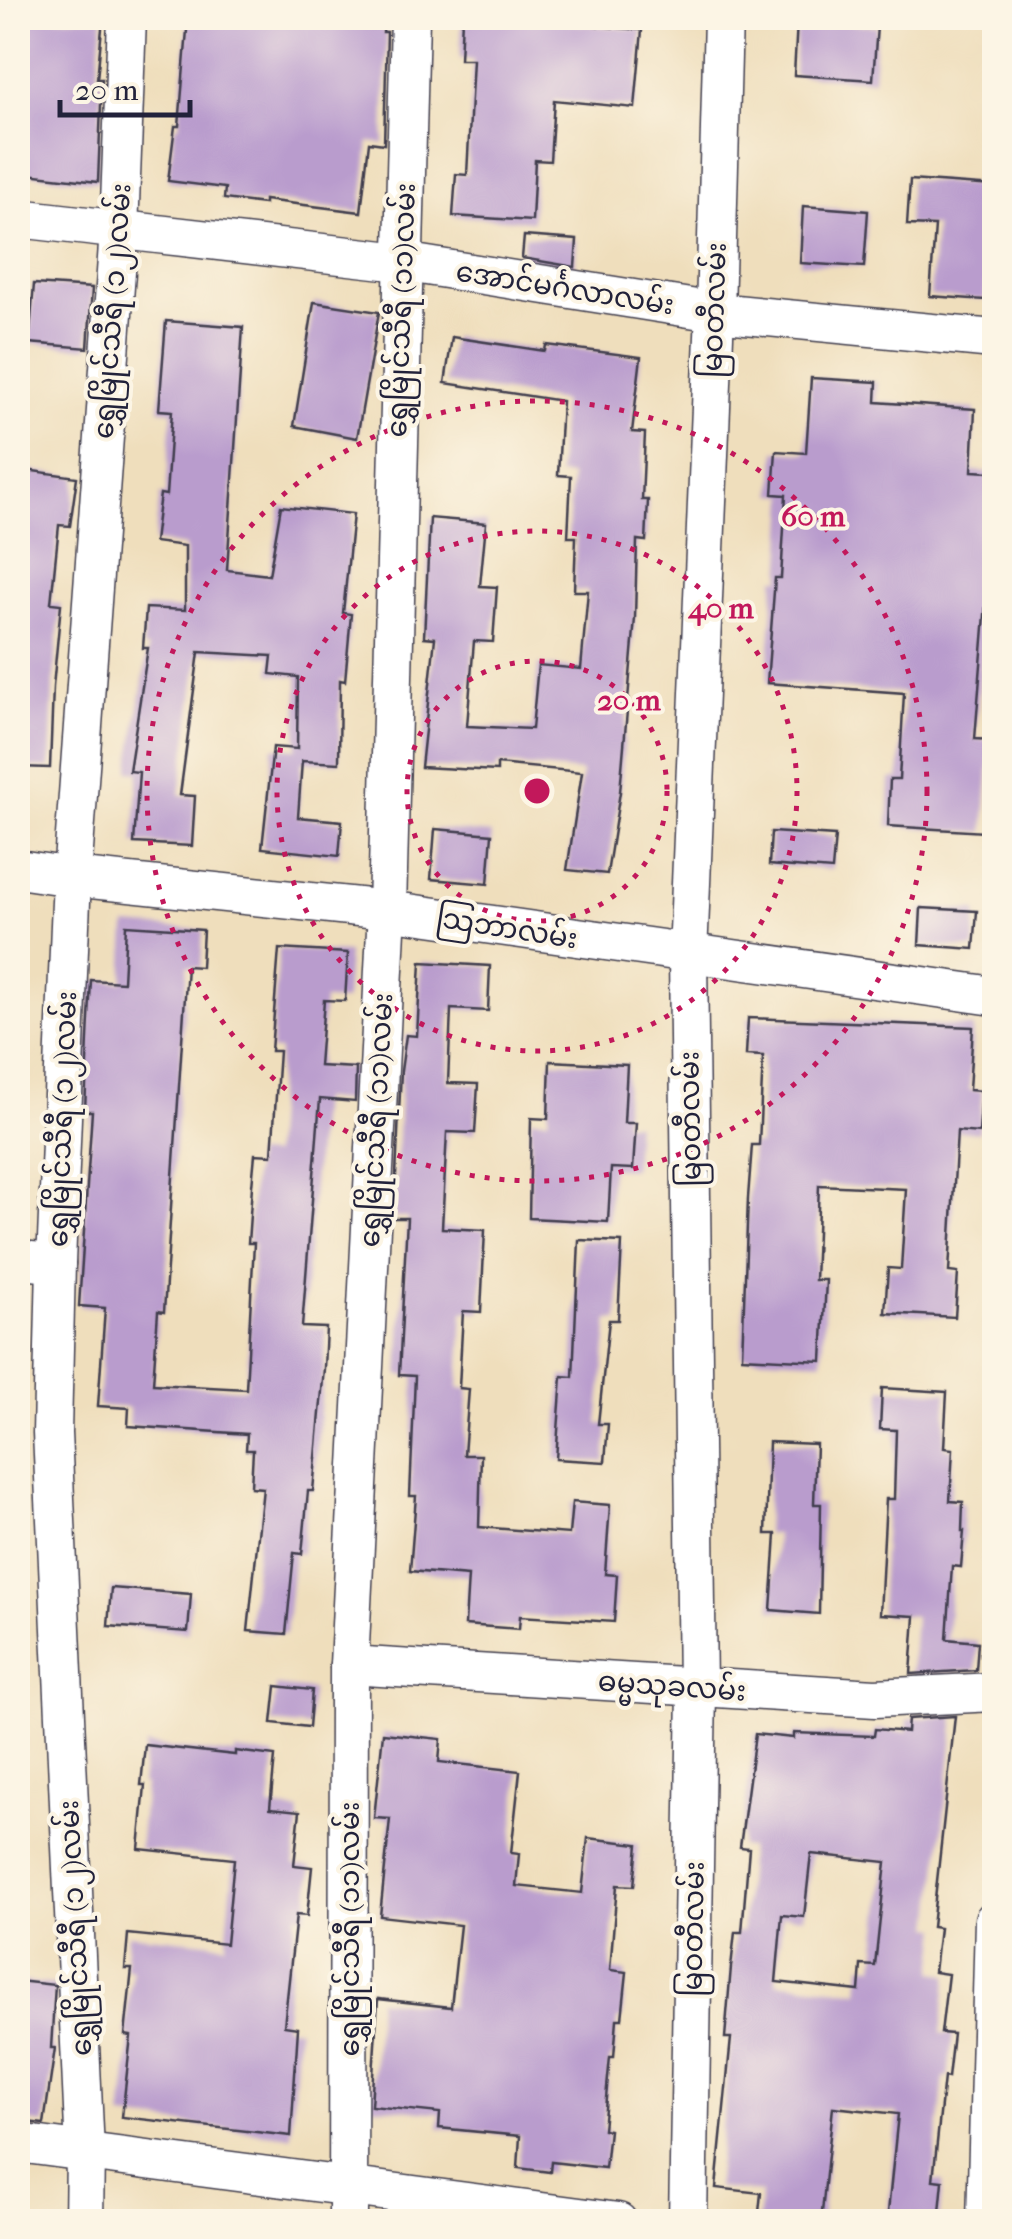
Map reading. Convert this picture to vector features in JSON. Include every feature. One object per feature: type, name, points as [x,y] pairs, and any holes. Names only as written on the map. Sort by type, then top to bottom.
[{"type":"street","name":"ရွှေမြိုင်သီရီ (၁၂)လမ်း","points":[[84,2222],[85,2152],[52,1433],[72,878],[119,231],[126,18]]},
{"type":"street","name":"ရွှေမြိုင်သီရီ (၁၁)လမ်း","points":[[348,2205],[349,1664],[387,910],[410,18]]},
{"type":"street","name":"မြဝတီလမ်း","points":[[688,2222],[697,1689],[688,955],[723,18]]},
{"type":"street","name":"အောင်မင်္ဂလာလမ်း","points":[[18,218],[402,262],[714,312],[994,339]]},
{"type":"street","name":"သြဘာလမ်း","points":[[18,869],[387,910],[994,996]]},
{"type":"street","points":[[18,1260],[56,1263]]},
{"type":"street","name":"ဓမ္မသုခလမ်း","points":[[349,1664],[875,1698],[994,1692]]},
{"type":"street","points":[[986,2222],[994,1920]]},
{"type":"street","points":[[18,2144],[85,2152],[348,2205],[618,2222]]},
{"type":"building","points":[[18,18],[103,18],[97,79],[102,79],[98,182],[18,173]]},
{"type":"building","points":[[188,18],[310,23],[310,18],[384,18],[384,144],[369,142],[361,212],[224,199],[225,188],[168,181],[175,126],[179,126]]},
{"type":"building","points":[[462,18],[564,18],[564,23],[642,30],[635,108],[554,100],[550,161],[535,160],[532,221],[453,216],[456,174],[467,175],[473,59],[460,59]]},
{"type":"building","points":[[797,21],[877,26],[873,80],[794,75]]},
{"type":"building","points":[[910,180],[994,186],[994,230],[985,300],[930,296],[935,226],[907,225]]},
{"type":"building","points":[[803,206],[868,211],[864,267],[800,263]]},
{"type":"building","points":[[524,236],[577,240],[575,267],[522,258]]},
{"type":"building","points":[[34,284],[92,288],[88,348],[29,343]]},
{"type":"building","points":[[314,302],[379,312],[357,438],[294,426]]},
{"type":"building","points":[[166,321],[243,327],[227,570],[269,575],[281,506],[353,514],[343,613],[351,614],[345,681],[340,680],[339,763],[302,761],[298,817],[342,821],[339,856],[262,848],[273,747],[297,749],[298,677],[270,674],[272,656],[199,652],[180,795],[195,796],[192,846],[134,843],[139,772],[129,771],[148,648],[143,648],[146,608],[185,610],[185,546],[154,542],[160,494],[166,495],[172,411],[159,410]]},
{"type":"building","points":[[452,337],[545,351],[546,345],[641,357],[632,432],[645,433],[642,500],[648,500],[646,541],[637,540],[635,618],[620,792],[607,874],[567,870],[582,772],[497,764],[497,771],[421,767],[435,638],[424,637],[430,518],[486,523],[480,586],[497,587],[493,642],[474,641],[467,726],[532,729],[538,665],[581,669],[588,591],[574,591],[576,537],[568,537],[571,476],[558,475],[562,401],[445,383]]},
{"type":"building","points":[[811,378],[877,382],[876,402],[975,409],[972,471],[990,472],[986,539],[991,540],[975,739],[991,740],[984,832],[888,826],[890,779],[899,779],[904,693],[767,683],[775,578],[781,578],[786,495],[773,494],[776,451],[806,453]]},
{"type":"building","points":[[18,469],[77,477],[70,526],[59,525],[51,603],[61,604],[50,768],[18,767]]},
{"type":"building","points":[[435,829],[492,834],[488,884],[431,879]]},
{"type":"building","points":[[771,832],[835,836],[832,870],[769,865]]},
{"type":"building","points":[[921,908],[977,911],[974,949],[919,945]]},
{"type":"building","points":[[126,925],[203,930],[201,967],[187,966],[164,1312],[158,1311],[153,1384],[246,1389],[254,1243],[248,1243],[252,1186],[255,1154],[272,1155],[279,1051],[271,1051],[279,949],[348,953],[345,1001],[324,1000],[319,1066],[356,1068],[355,1102],[320,1099],[302,1327],[326,1328],[324,1368],[313,1491],[308,1491],[302,1554],[294,1553],[286,1634],[248,1631],[263,1488],[251,1487],[253,1450],[246,1450],[247,1434],[128,1426],[129,1408],[98,1406],[105,1308],[79,1306],[92,1111],[85,1111],[91,980],[123,982]]},
{"type":"building","points":[[421,962],[490,966],[488,1011],[451,1009],[448,1083],[478,1084],[475,1133],[447,1132],[442,1228],[485,1230],[481,1312],[463,1311],[459,1388],[469,1389],[464,1455],[481,1455],[479,1527],[569,1534],[572,1502],[610,1505],[605,1574],[617,1575],[614,1622],[520,1616],[519,1629],[465,1625],[468,1576],[410,1571],[416,1496],[410,1496],[415,1376],[399,1375],[407,1218],[394,1218],[401,1071],[406,1035],[417,1036]]},
{"type":"building","points":[[748,1018],[973,1027],[969,1090],[982,1091],[979,1133],[957,1131],[949,1272],[958,1273],[955,1317],[885,1313],[888,1268],[901,1269],[906,1189],[819,1185],[815,1280],[826,1280],[822,1361],[742,1357],[748,1198],[752,1145],[759,1145],[763,1056],[746,1055]]},
{"type":"building","points":[[550,1061],[627,1065],[624,1123],[636,1123],[633,1169],[611,1168],[608,1222],[529,1218],[531,1118],[548,1119]]},
{"type":"building","points":[[579,1240],[622,1242],[618,1320],[609,1320],[598,1424],[608,1424],[605,1462],[556,1459],[562,1376],[573,1377]]},
{"type":"building","points":[[882,1388],[947,1392],[944,1448],[953,1449],[950,1501],[963,1502],[964,1531],[961,1567],[952,1566],[947,1639],[978,1642],[976,1670],[911,1674],[915,1616],[880,1614],[886,1499],[894,1499],[896,1430],[880,1429]]},
{"type":"building","points":[[769,1442],[816,1444],[814,1504],[821,1504],[819,1614],[771,1610],[776,1534],[766,1534]]},
{"type":"building","points":[[111,1588],[191,1594],[188,1632],[108,1626]]},
{"type":"building","points":[[276,1686],[312,1690],[309,1727],[272,1723]]},
{"type":"building","points":[[955,1716],[932,1927],[939,1928],[934,1972],[948,1974],[941,2033],[953,2034],[948,2078],[944,2077],[933,2180],[943,2181],[939,2222],[887,2222],[898,2114],[833,2107],[821,2222],[758,2222],[761,2193],[716,2188],[731,2038],[725,2038],[731,1967],[735,1932],[742,1932],[749,1848],[740,1847],[755,1734],[794,1738],[794,1733],[874,1736],[875,1729],[907,1732],[908,1719]],"holes":[[[811,1854],[886,1862],[875,1966],[861,1965],[859,1991],[776,1982],[782,1915],[804,1917]]]},
{"type":"building","points":[[383,1733],[441,1739],[439,1762],[520,1771],[511,1853],[519,1854],[516,1886],[582,1893],[588,1838],[638,1844],[634,1886],[617,1885],[610,1970],[627,1972],[622,2019],[617,2019],[614,2057],[610,2057],[603,2129],[609,2130],[605,2168],[551,2162],[550,2172],[518,2168],[520,2136],[439,2128],[440,2113],[371,2106],[378,1999],[451,2007],[460,1925],[380,1916],[390,1819],[374,1818]]},
{"type":"building","points":[[145,1745],[275,1756],[270,1808],[300,1811],[294,1865],[312,1867],[307,1916],[296,1915],[284,2026],[298,2028],[291,2136],[122,2117],[131,2036],[125,2035],[132,1969],[125,1969],[128,1934],[226,1944],[234,1859],[139,1849]]},
{"type":"building","points":[[18,1981],[55,1985],[51,2048],[55,2048],[44,2124],[18,2121]]}]
